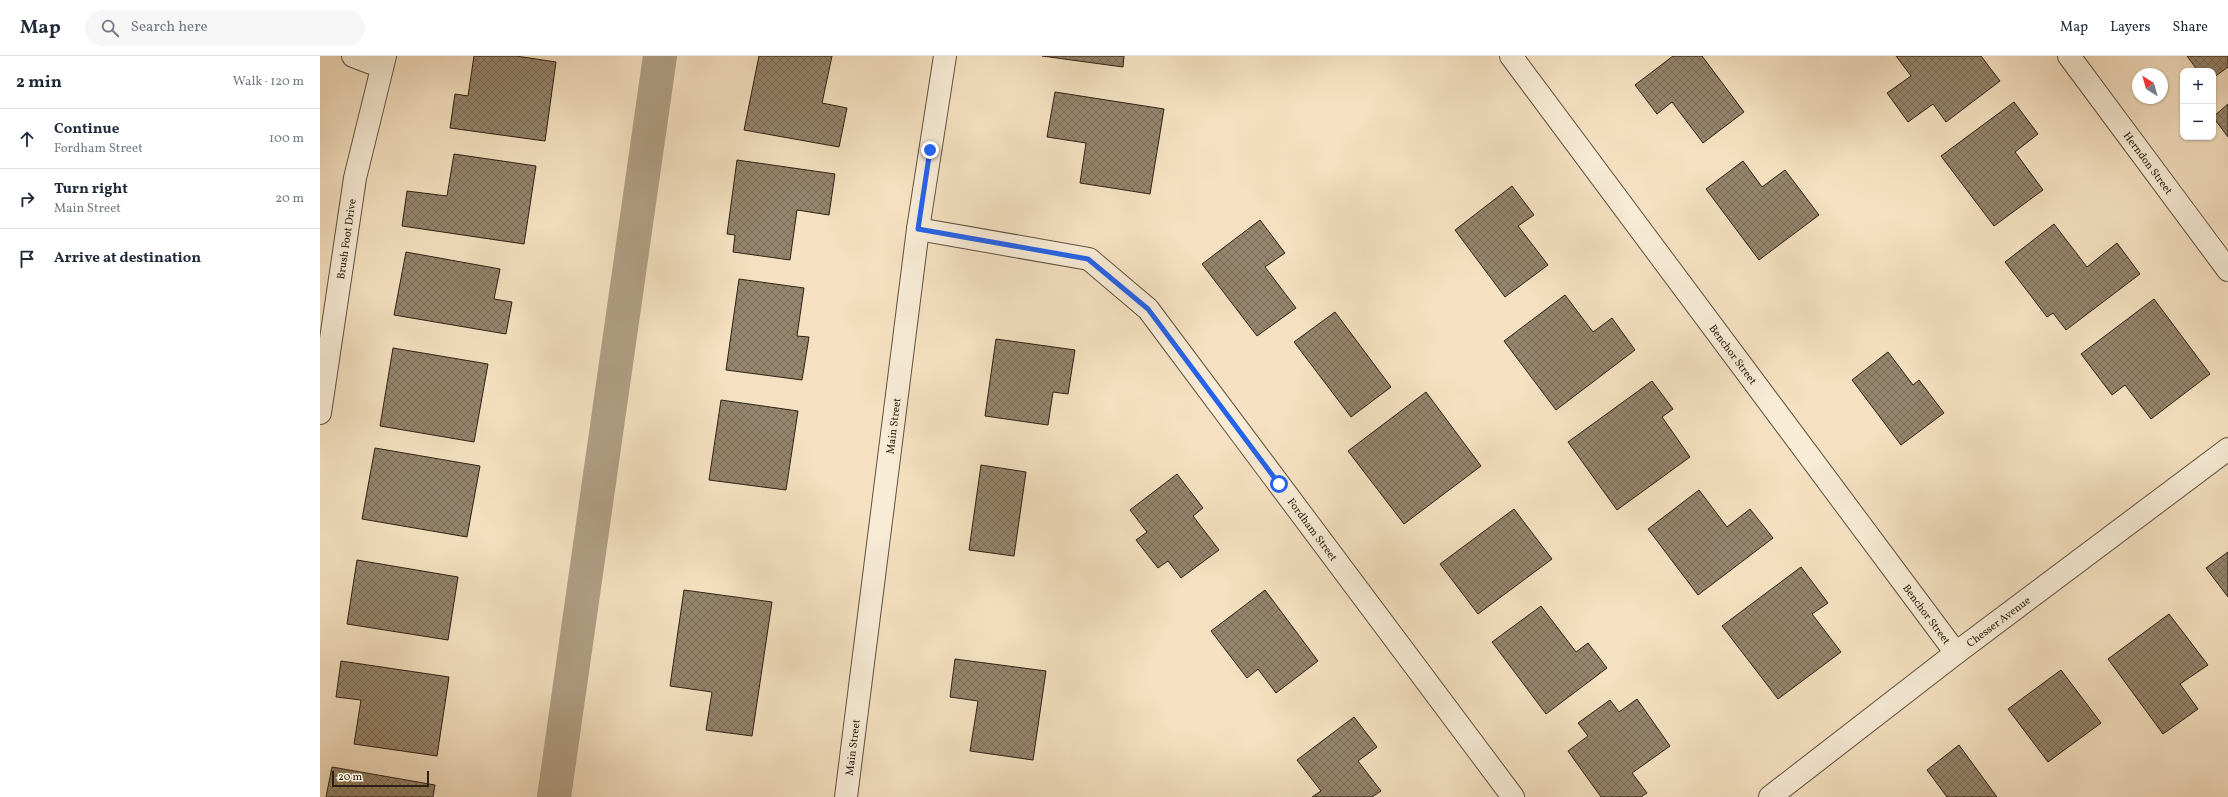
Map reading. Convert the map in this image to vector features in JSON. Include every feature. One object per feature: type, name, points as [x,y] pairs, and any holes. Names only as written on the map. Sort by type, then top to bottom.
[{"type":"street","points":[[353,56],[387,60]]},
{"type":"street","name":"Main Street","points":[[846,797],[918,229],[945,56]]},
{"type":"street","name":"Benchor Street","points":[[1510,56],[1956,652]]},
{"type":"street","name":"Herndon Street","points":[[2069,56],[2228,270]]},
{"type":"street","name":"Brush Foot Drive","points":[[320,413],[355,178],[387,60]]},
{"type":"street","name":"Fordham Street","points":[[918,229],[1088,259],[1148,309],[1513,797]]},
{"type":"street","name":"Chesser Avenue","points":[[1770,797],[1956,652],[2228,449]]},
{"type":"building","points":[[474,56],[516,56],[556,62],[545,141],[450,128],[455,94],[468,96]]},
{"type":"building","points":[[759,56],[832,56],[822,103],[847,108],[839,147],[744,130]]},
{"type":"building","points":[[1042,56],[1124,56],[1123,67]]},
{"type":"building","points":[[1673,56],[1702,56],[1744,112],[1703,143],[1672,102],[1657,114],[1635,85]]},
{"type":"building","points":[[1896,56],[1981,56],[2000,81],[1946,122],[1933,104],[1908,122],[1887,93],[1911,76]]},
{"type":"building","points":[[2187,56],[2228,56],[2228,67],[2216,76],[2216,68],[2196,68]]},
{"type":"building","points":[[1055,92],[1164,109],[1150,194],[1080,183],[1086,143],[1047,137]]},
{"type":"building","points":[[2014,102],[2038,134],[2015,152],[2043,190],[1994,226],[1941,156]]},
{"type":"building","points":[[2228,104],[2228,137],[2216,121],[2216,114]]},
{"type":"building","points":[[454,154],[536,166],[524,244],[402,226],[407,191],[447,196]]},
{"type":"building","points":[[737,160],[835,174],[829,215],[797,210],[790,260],[733,252],[735,235],[727,234]]},
{"type":"building","points":[[1743,161],[1762,187],[1785,170],[1819,215],[1759,260],[1706,189]]},
{"type":"building","points":[[1512,186],[1534,215],[1518,226],[1548,265],[1505,297],[1455,230]]},
{"type":"building","points":[[1260,220],[1285,253],[1265,267],[1296,308],[1257,336],[1202,264]]},
{"type":"building","points":[[2054,224],[2087,267],[2117,243],[2140,274],[2066,330],[2053,313],[2047,317],[2005,262]]},
{"type":"building","points":[[406,252],[500,269],[494,299],[512,302],[506,334],[394,315]]},
{"type":"building","points":[[739,279],[804,288],[797,336],[809,337],[802,380],[726,370]]},
{"type":"building","points":[[1565,295],[1593,332],[1612,318],[1635,350],[1556,410],[1504,341]]},
{"type":"building","points":[[2154,299],[2210,374],[2151,419],[2125,385],[2112,395],[2081,354]]},
{"type":"building","points":[[1335,312],[1391,387],[1351,417],[1294,342]]},
{"type":"building","points":[[996,339],[1075,350],[1068,394],[1053,392],[1048,425],[985,416]]},
{"type":"building","points":[[393,348],[488,364],[474,442],[380,426]]},
{"type":"building","points":[[1888,352],[1913,385],[1919,380],[1944,413],[1901,445],[1852,380]]},
{"type":"building","points":[[1652,381],[1673,409],[1662,417],[1690,457],[1617,510],[1568,442]]},
{"type":"building","points":[[1426,392],[1481,466],[1404,524],[1348,451]]},
{"type":"building","points":[[721,400],[798,411],[786,490],[709,480]]},
{"type":"building","points":[[375,448],[480,466],[467,537],[362,519]]},
{"type":"building","points":[[981,465],[1026,472],[1014,556],[969,550]]},
{"type":"building","points":[[1177,474],[1203,508],[1193,516],[1219,550],[1181,578],[1168,561],[1158,568],[1136,540],[1147,532],[1130,510]]},
{"type":"building","points":[[1699,490],[1727,527],[1750,509],[1773,538],[1698,595],[1648,529]]},
{"type":"building","points":[[1514,509],[1552,559],[1478,614],[1440,564]]},
{"type":"building","points":[[2228,552],[2228,597],[2206,568]]},
{"type":"building","points":[[357,560],[458,577],[448,640],[347,624]]},
{"type":"building","points":[[1801,567],[1828,603],[1812,614],[1841,652],[1778,699],[1722,626]]},
{"type":"building","points":[[684,590],[772,602],[752,736],[706,730],[712,692],[670,686]]},
{"type":"building","points":[[1265,590],[1318,661],[1276,693],[1258,669],[1247,678],[1211,631]]},
{"type":"building","points":[[1541,606],[1576,652],[1588,643],[1607,668],[1546,714],[1492,642]]},
{"type":"building","points":[[2169,614],[2208,665],[2180,684],[2198,709],[2163,734],[2108,659]]},
{"type":"building","points":[[955,659],[1046,671],[1033,760],[970,751],[978,701],[950,697]]},
{"type":"building","points":[[341,661],[449,677],[437,756],[354,744],[361,700],[336,697]]},
{"type":"building","points":[[2061,670],[2101,723],[2048,762],[2008,709]]},
{"type":"building","points":[[1637,699],[1670,746],[1632,773],[1647,793],[1641,797],[1601,797],[1568,751],[1588,736],[1578,723],[1610,700],[1619,712]]},
{"type":"building","points":[[1354,717],[1377,747],[1358,761],[1381,791],[1372,797],[1312,797],[1321,791],[1297,760]]},
{"type":"building","points":[[1959,745],[1997,797],[1947,797],[1927,770]]},
{"type":"building","points":[[332,767],[435,785],[433,797],[326,797]]},
{"type":"waterway","points":[[554,797],[660,56]]},
{"type":"route","points":[[930,150],[918,229],[1088,259],[1148,309],[1279,484]]}]
